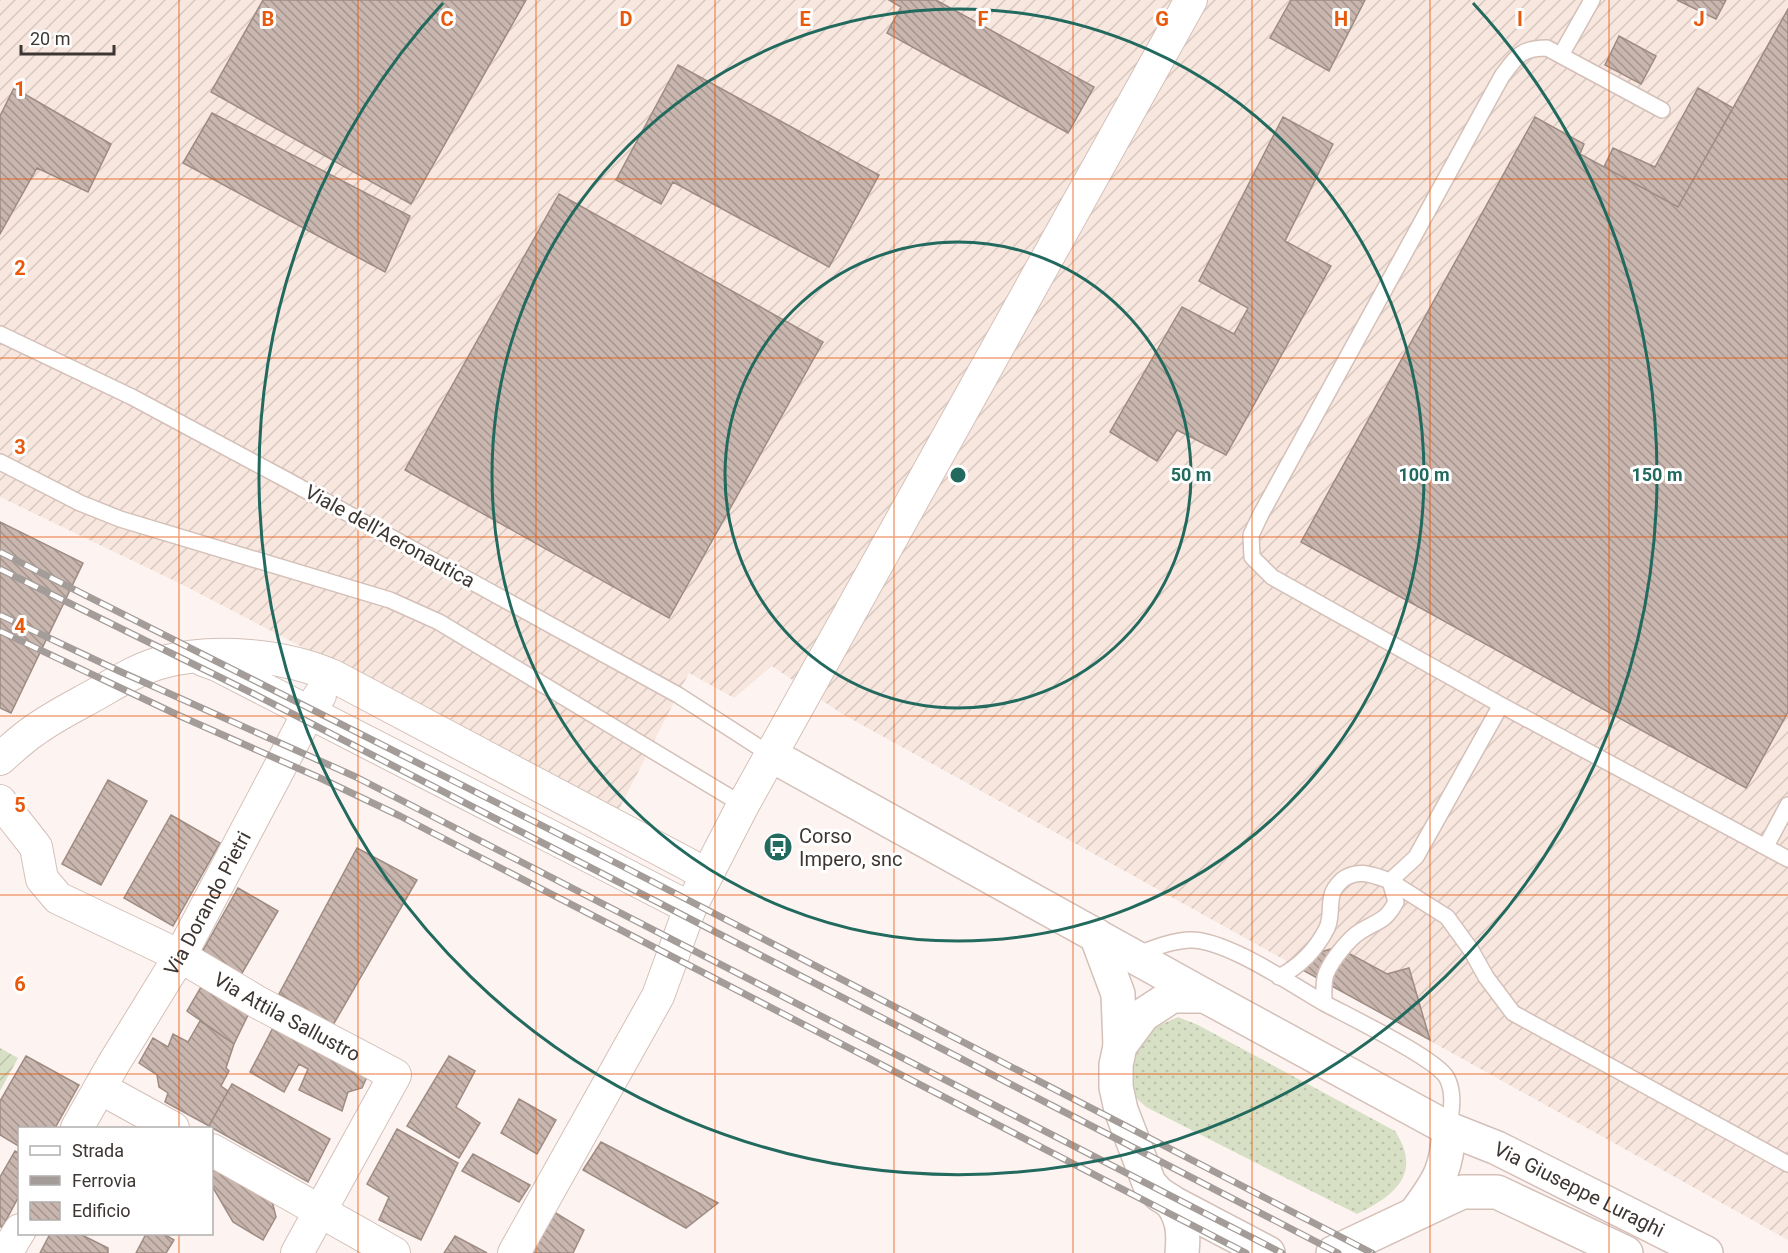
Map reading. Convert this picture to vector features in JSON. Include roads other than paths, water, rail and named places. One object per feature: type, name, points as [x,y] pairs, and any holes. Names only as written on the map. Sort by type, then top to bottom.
[{"type":"street","points":[[514,1253],[658,996],[690,908],[743,805],[1191,0]]},
{"type":"street","points":[[0,759],[35,730],[136,672],[164,661],[239,655],[272,657],[309,666],[333,676],[706,874]]},
{"type":"street","points":[[187,658],[207,661],[690,908]]},
{"type":"street","name":"Via Dorando Pietri","points":[[78,1127],[180,956],[309,712],[333,676]]},
{"type":"street","name":"Via Giuseppe Luraghi","points":[[771,754],[1449,1129],[1526,1162],[1706,1253]]},
{"type":"street","name":"Via Attila Sallustro","points":[[0,801],[36,847],[42,879],[58,898],[180,956],[259,1003],[396,1075],[320,1210]]},
{"type":"street","name":"Via Giuseppe Luraghi","points":[[1096,935],[1118,994],[1120,1046],[1116,1065],[1116,1087],[1121,1110],[1149,1183],[1170,1202],[1260,1249]]},
{"type":"street","name":"Via Giuseppe Luraghi","points":[[1120,1046],[1143,1014],[1172,996],[1205,996]]},
{"type":"street","points":[[100,1088],[171,1127]]},
{"type":"street","name":"Via Giuseppe Luraghi","points":[[1417,1211],[1437,1184],[1448,1156],[1449,1129]]},
{"type":"street","points":[[213,1151],[394,1253]]},
{"type":"street","name":"Via Giuseppe Luraghi","points":[[1333,1253],[1417,1211],[1462,1192],[1497,1192],[1624,1253]]},
{"type":"street","points":[[1170,1202],[1176,1209],[1182,1225],[1182,1253]]},
{"type":"street","points":[[297,1253],[320,1210]]},
{"type":"street","points":[[6,1253],[18,1233]]},
{"type":"street","points":[[1214,1253],[1236,1245],[1260,1249]]},
{"type":"lane","points":[[1561,55],[1592,0]]},
{"type":"lane","points":[[1662,110],[1547,48],[1531,48],[1515,57],[1502,76],[1251,535],[1252,557],[1272,577],[1501,705],[1788,859]]},
{"type":"lane","name":"Viale dell’Aeronautica","points":[[0,334],[132,397],[274,473],[678,695],[771,754]]},
{"type":"lane","points":[[0,462],[80,503],[120,519],[390,600],[415,610],[439,622],[743,805]]},
{"type":"lane","points":[[1390,881],[1416,857],[1501,705]]},
{"type":"lane","points":[[1766,846],[1788,805]]},
{"type":"lane","points":[[1278,977],[1293,969],[1316,946],[1328,925],[1332,894],[1338,883],[1351,873],[1368,873],[1390,881],[1447,917],[1471,950],[1486,977],[1513,1013],[1788,1164]]},
{"type":"lane","points":[[1324,1003],[1326,975],[1342,949],[1362,930],[1388,917],[1396,902],[1390,881]]},
{"type":"lane","points":[[1133,956],[1167,944],[1189,940],[1206,941],[1230,950],[1433,1062],[1447,1078],[1453,1100],[1449,1129]]},
{"type":"railway","points":[[0,552],[624,867],[1372,1253]]},
{"type":"railway","points":[[0,569],[254,694],[1338,1253]]},
{"type":"railway","points":[[0,615],[356,777],[1282,1253]]},
{"type":"railway","points":[[0,631],[400,816],[1246,1253]]},
{"type":"place","name":"Corso Impero, snc","points":[[778,847]]}]
